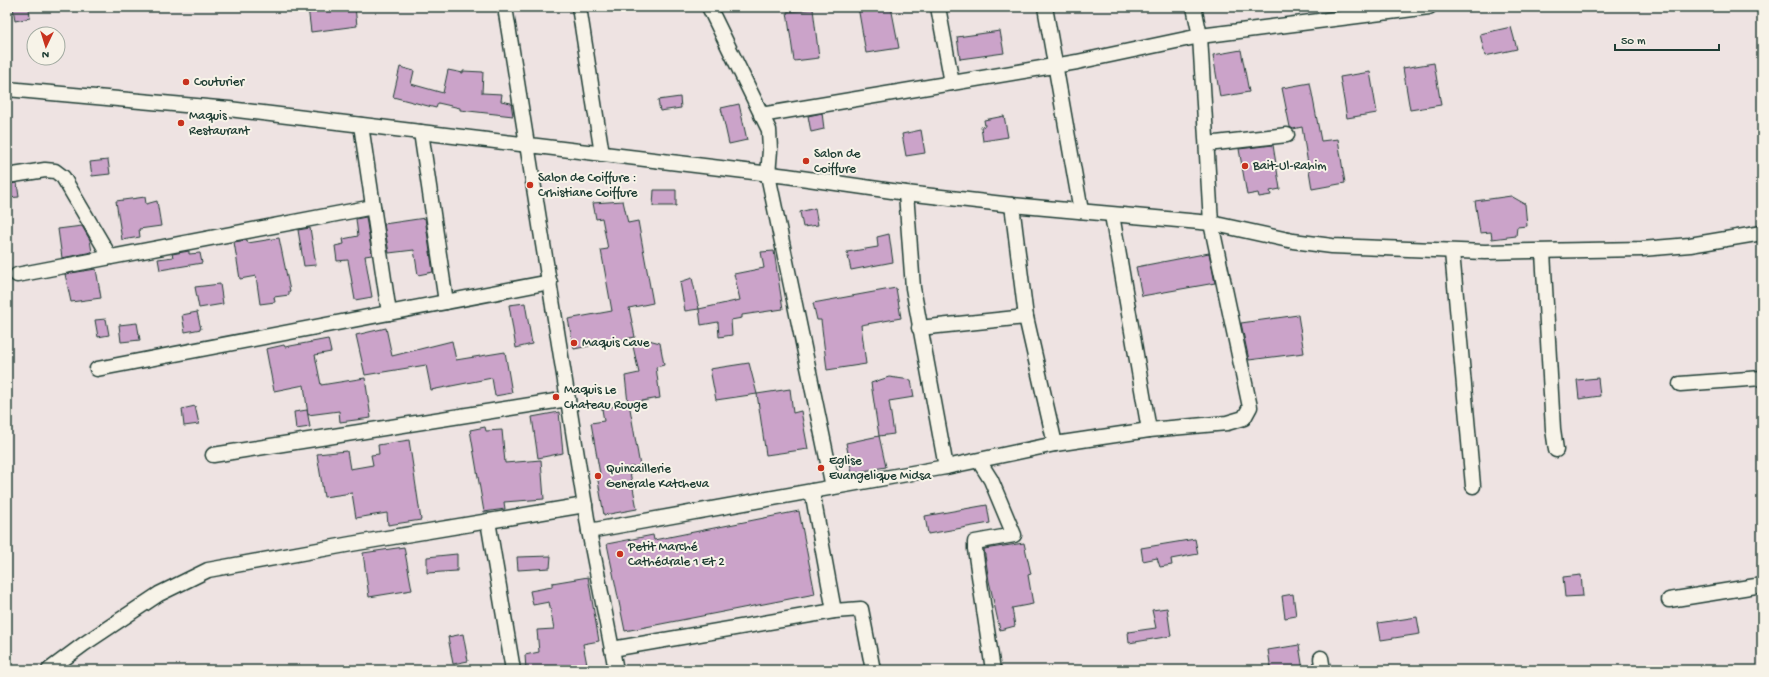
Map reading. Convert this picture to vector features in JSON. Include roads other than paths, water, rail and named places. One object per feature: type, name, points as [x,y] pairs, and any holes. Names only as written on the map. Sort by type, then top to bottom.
[{"type":"street","points":[[505,7],[589,531],[616,670]]},
{"type":"street","points":[[579,7],[602,154]]},
{"type":"street","points":[[709,7],[769,130],[770,150],[768,175],[833,487]]},
{"type":"street","points":[[938,7],[952,83]]},
{"type":"street","points":[[1045,7],[1081,210]]},
{"type":"street","points":[[589,531],[979,461],[1055,444],[1149,430],[1227,423],[1244,418],[1250,407],[1211,223],[1200,36],[1194,7]]},
{"type":"street","points":[[761,115],[1055,66],[1200,36],[1429,7]]},
{"type":"street","points":[[7,89],[229,109],[1012,206],[1081,210],[1211,223],[1293,241],[1332,246],[1452,252],[1543,252],[1642,249],[1697,244],[1762,233]]},
{"type":"street","points":[[361,125],[389,313]]},
{"type":"street","points":[[421,132],[446,302]]},
{"type":"street","points":[[1207,144],[1287,135]]},
{"type":"street","points":[[7,176],[45,170],[55,171],[63,177],[110,257]]},
{"type":"street","points":[[906,194],[913,288],[946,467]]},
{"type":"street","points":[[1012,206],[1026,317],[1055,444]]},
{"type":"street","points":[[17,275],[373,207]]},
{"type":"street","points":[[1112,214],[1149,430]]},
{"type":"street","points":[[1452,252],[1473,486]]},
{"type":"street","points":[[1543,252],[1553,429],[1556,450]]},
{"type":"street","points":[[97,369],[550,282]]},
{"type":"street","points":[[920,328],[1026,317]]},
{"type":"street","points":[[1680,384],[1762,378]]},
{"type":"street","points":[[213,455],[568,400]]},
{"type":"street","points":[[979,461],[991,480],[1014,535],[975,542],[974,548],[992,670]]},
{"type":"street","points":[[812,491],[834,611]]},
{"type":"street","points":[[49,670],[84,644],[159,594],[208,570],[313,550],[585,505]]},
{"type":"street","points":[[488,521],[513,670]]},
{"type":"street","points":[[1669,600],[1762,585]]},
{"type":"street","points":[[612,649],[834,611],[861,609],[873,670]]},
{"type":"place","name":"Couturier","points":[[186,82]]},
{"type":"place","name":"Maquis Restaurant","points":[[181,123]]},
{"type":"place","name":"Salon de Coiffure","points":[[806,161]]},
{"type":"place","name":"Bait-Ul-Rahim","points":[[1245,166]]},
{"type":"place","name":"Salon de Coiffure : Crhistiane Coiffure","points":[[530,185]]},
{"type":"place","name":"Maquis Cave","points":[[574,343]]},
{"type":"place","name":"Maquis Le Chateau Rouge","points":[[556,397]]},
{"type":"place","name":"Eglise Evangelique Midsa","points":[[821,468]]},
{"type":"place","name":"Quincaillerie Generale Katcheva","points":[[598,476]]},
{"type":"place","name":"Petit Marché Cathédrale 1 Et 2","points":[[620,554]]}]
